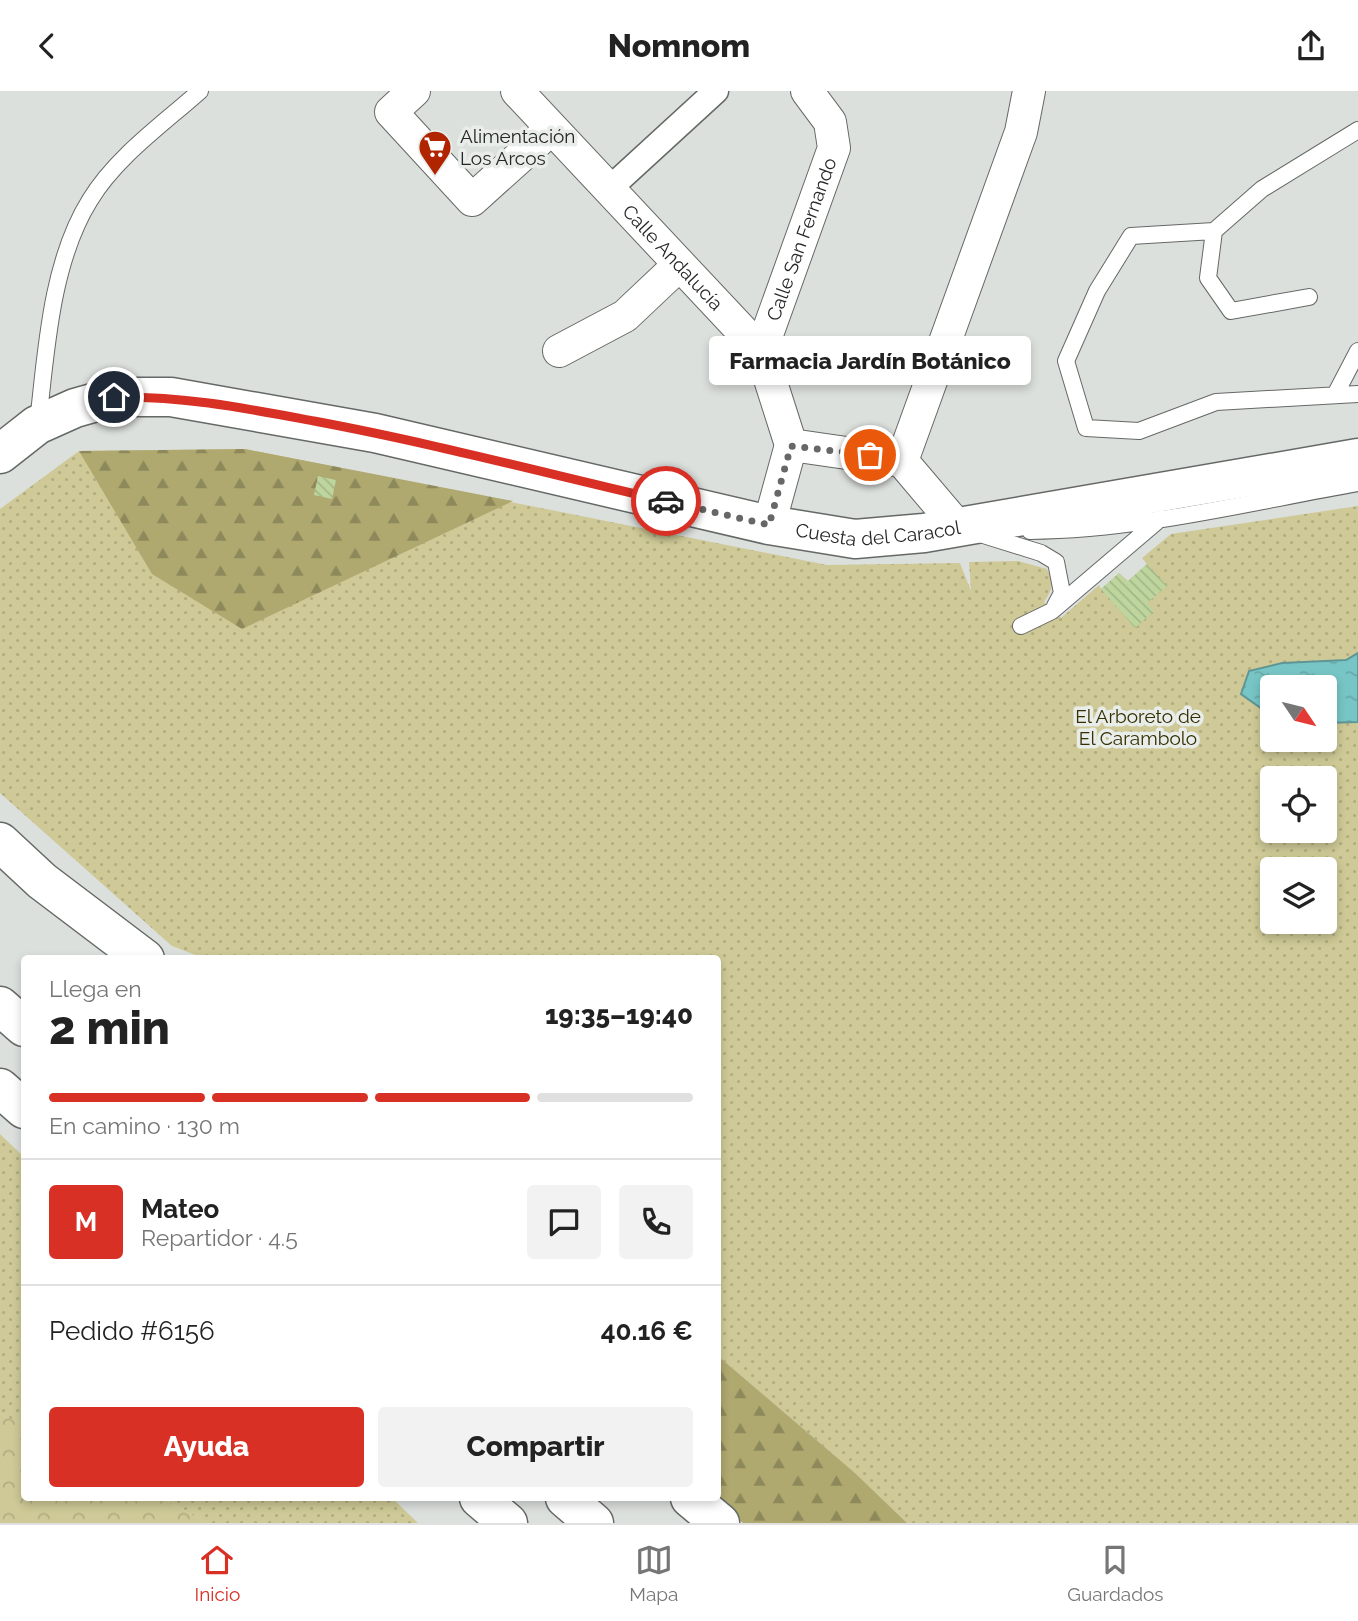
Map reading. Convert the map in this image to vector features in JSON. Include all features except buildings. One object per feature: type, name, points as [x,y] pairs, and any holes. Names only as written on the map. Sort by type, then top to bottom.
[{"type":"main road","name":"Cuesta del Caracol","points":[[0,454],[37,425],[75,408],[114,397],[184,398],[375,433],[769,525],[855,539],[958,527],[1358,458]]},
{"type":"main road","points":[[0,842],[42,881],[140,955]]},
{"type":"main road","points":[[0,1006],[21,1024]]},
{"type":"main road","points":[[0,1088],[21,1106]]},
{"type":"main road","points":[[482,1501],[508,1523]]},
{"type":"main road","points":[[568,1501],[594,1523]]},
{"type":"main road","points":[[694,1501],[720,1523]]},
{"type":"street","points":[[414,91],[391,112],[472,200],[551,129]]},
{"type":"street","name":"Calle Andalucía","points":[[517,91],[761,351],[791,446]]},
{"type":"street","points":[[608,190],[716,91]]},
{"type":"street","name":"Calle San Fernando","points":[[761,351],[834,148],[830,122],[807,91]]},
{"type":"street","points":[[902,461],[1021,132],[1029,91]]},
{"type":"street","points":[[559,351],[625,316],[679,265]]},
{"type":"street","points":[[769,525],[791,446],[902,461],[958,527]]},
{"type":"lane","points":[[37,425],[49,326],[78,222],[104,181],[200,91]]},
{"type":"lane","points":[[1358,130],[1262,189],[1214,231],[1131,236],[1097,291],[1066,361],[1086,428],[1139,431],[1216,402],[1358,394]]},
{"type":"lane","points":[[1214,231],[1208,278],[1231,311],[1309,297]]},
{"type":"lane","points":[[1335,395],[1358,351]]},
{"type":"lane","points":[[958,527],[1081,530],[1160,519],[1358,483]]},
{"type":"lane","points":[[1021,625],[1052,611],[1160,519]]},
{"type":"lane","points":[[958,527],[1041,553],[1056,562],[1062,593],[1052,611]]},
{"type":"green space","name":"El Arboreto de El Carambolo","points":[[245,449],[827,565],[960,563],[971,591],[969,562],[1018,561],[1047,569],[1051,586],[1044,602],[1061,618],[1099,585],[1101,589],[1119,573],[1128,581],[1147,564],[1142,558],[1171,534],[1358,506],[1358,1523],[907,1523],[855,1473],[721,1359],[721,955],[196,955],[172,946],[0,793],[0,509],[79,451]]},
{"type":"green space","points":[[245,449],[513,501],[242,629],[152,574],[79,451]]},
{"type":"green space","points":[[0,1134],[21,1154],[21,1424],[0,1414]]},
{"type":"green space","points":[[721,1359],[855,1473],[907,1523],[743,1523],[715,1501],[721,1501]]},
{"type":"green space","points":[[0,1414],[21,1424],[21,1501],[168,1501],[206,1523],[0,1523]]},
{"type":"green space","points":[[168,1501],[395,1501],[418,1523],[206,1523]]},
{"type":"water","points":[[1358,653],[1358,722],[1337,723],[1337,675],[1260,675],[1260,707],[1241,694],[1249,671],[1282,663],[1346,660]]},
{"type":"way so far","points":[[666,501],[769,525],[791,446],[870,455]]},
{"type":"place","name":"Alimentación Los Arcos","points":[[435,177]]},
{"type":"place","name":"Farmacia Jardín Botánico","points":[[870,455]]},
{"type":"route","points":[[114,397],[171,397],[236,406],[375,433],[666,501]]}]
